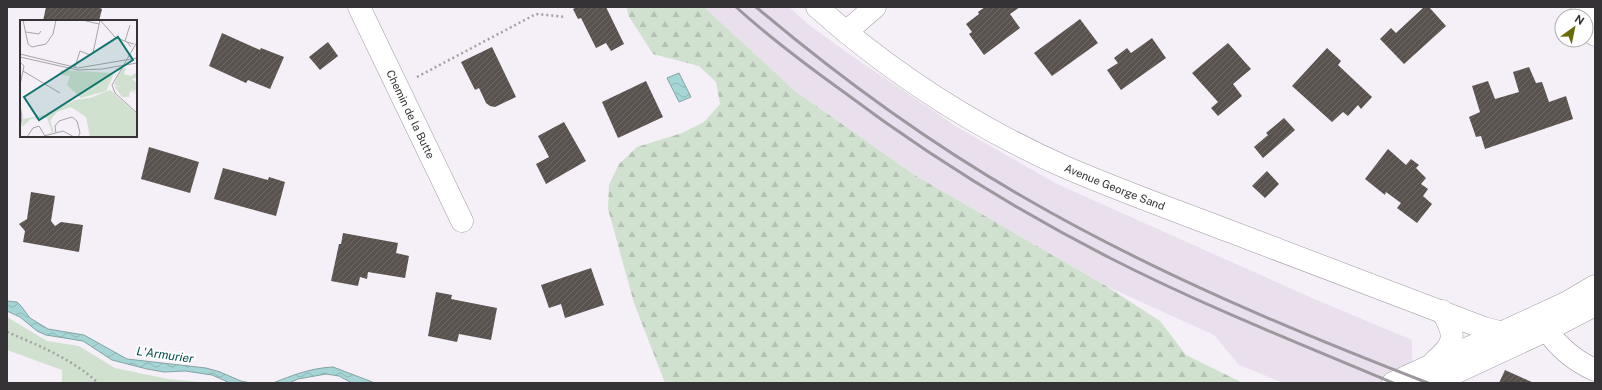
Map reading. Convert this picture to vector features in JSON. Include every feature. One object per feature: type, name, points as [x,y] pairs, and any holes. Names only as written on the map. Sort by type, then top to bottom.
[{"type":"street","name":"Chemin de la Butte","points":[[359,7],[462,221]]},
{"type":"street","points":[[846,32],[875,7]]},
{"type":"street","points":[[1582,7],[1595,35]]},
{"type":"street","name":"Avenue George Sand","points":[[825,10],[846,32],[879,58],[938,99],[998,134],[1064,166],[1150,201],[1484,328],[1503,333],[1547,330]]},
{"type":"street","points":[[1432,374],[1503,333],[1568,302],[1595,286]]},
{"type":"street","points":[[1393,383],[1432,374],[1547,330],[1595,305]]},
{"type":"street","points":[[1432,374],[1451,344],[1452,331],[1442,312]]},
{"type":"street","points":[[1547,330],[1554,340],[1569,355],[1595,370]]},
{"type":"path","points":[[397,86],[536,14],[564,17]]},
{"type":"path","points":[[7,332],[74,364],[98,383]]},
{"type":"shaded area","points":[[704,7],[789,7],[809,25],[852,56],[957,127],[1057,184],[1312,298],[1412,340],[1412,364],[1459,383],[1381,383],[1377,381],[1372,383],[1284,383],[1239,365],[1214,335],[1106,286],[916,176],[795,91]]},
{"type":"green space","points":[[627,7],[704,7],[795,91],[916,176],[1106,286],[1160,321],[1186,355],[1243,383],[665,383],[634,303],[608,209],[609,185],[619,164],[637,147],[682,133],[704,122],[720,104],[716,82],[699,66],[653,54],[628,15]]},
{"type":"green space","points":[[7,317],[47,341],[79,346],[115,368],[168,379],[210,383],[62,383],[62,370],[7,350]]},
{"type":"water","points":[[679,73],[691,97],[679,102],[667,78]]},
{"type":"water","points":[[7,301],[17,302],[30,318],[48,329],[84,335],[127,359],[206,368],[241,381],[251,383],[230,383],[212,375],[185,371],[164,372],[112,360],[83,341],[46,335],[37,331],[20,317],[7,311]]},
{"type":"water","points":[[333,367],[375,383],[352,383],[339,376],[326,374],[298,379],[289,383],[273,383],[310,370]]},
{"type":"building","points":[[46,7],[98,7],[102,9],[99,20],[43,20]]},
{"type":"building","points":[[577,7],[606,7],[624,44],[611,51],[606,43],[596,48],[581,18],[578,19],[573,9]]},
{"type":"building","points":[[985,7],[1020,7],[1010,14],[1020,28],[984,55],[969,34],[972,32],[966,24],[979,14],[978,12]]},
{"type":"building","points":[[1424,7],[1429,7],[1446,26],[1404,64],[1380,39],[1391,28],[1396,33]]},
{"type":"building","points":[[1080,19],[1098,43],[1052,76],[1034,53]]},
{"type":"building","points":[[222,33],[260,50],[261,48],[284,57],[270,89],[248,80],[246,83],[209,66]]},
{"type":"building","points":[[1152,38],[1166,58],[1121,90],[1107,70],[1118,63],[1114,58],[1127,48],[1131,53]]},
{"type":"building","points":[[328,42],[338,56],[320,70],[309,57]]},
{"type":"building","points":[[1228,43],[1251,69],[1233,84],[1242,96],[1218,116],[1211,108],[1218,102],[1192,73]]},
{"type":"building","points":[[492,47],[516,97],[495,107],[486,103],[479,88],[475,90],[461,62]]},
{"type":"building","points":[[1327,48],[1341,61],[1338,65],[1372,97],[1361,109],[1358,105],[1348,116],[1343,112],[1332,122],[1292,86]]},
{"type":"building","points":[[1529,67],[1536,83],[1542,82],[1549,102],[1566,96],[1573,119],[1485,149],[1481,136],[1476,137],[1469,117],[1480,112],[1472,86],[1488,81],[1495,99],[1519,92],[1513,72]]},
{"type":"building","points":[[646,81],[663,117],[618,138],[602,102]]},
{"type":"building","points":[[1284,118],[1295,130],[1263,158],[1254,147],[1268,135],[1266,133]]},
{"type":"building","points":[[564,122],[586,161],[546,184],[536,164],[549,157],[538,136]]},
{"type":"building","points":[[149,147],[199,162],[190,193],[141,179]]},
{"type":"building","points":[[1388,149],[1406,165],[1411,159],[1419,165],[1416,168],[1426,178],[1421,184],[1428,189],[1423,196],[1432,204],[1417,223],[1397,208],[1401,203],[1386,192],[1385,195],[1365,179]]},
{"type":"building","points":[[223,168],[268,180],[269,177],[285,182],[276,216],[214,199]]},
{"type":"building","points":[[1267,171],[1279,184],[1265,198],[1252,186]]},
{"type":"building","points":[[31,192],[55,196],[51,221],[55,226],[61,222],[83,225],[79,252],[23,242],[25,231],[19,224],[27,219]]},
{"type":"building","points":[[343,233],[398,243],[396,253],[409,256],[405,278],[368,272],[367,279],[360,277],[358,286],[331,281],[339,244],[341,244]]},
{"type":"building","points":[[591,268],[604,305],[565,318],[561,304],[549,308],[541,285]]},
{"type":"building","points":[[436,292],[452,295],[451,299],[497,308],[491,340],[459,334],[457,342],[428,336]]},
{"type":"building","points":[[1505,370],[1534,383],[1499,383]]},
{"type":"railway","points":[[736,7],[761,29],[873,114],[939,159],[1006,201],[1075,240],[1180,292],[1393,383]]},
{"type":"railway","points":[[756,7],[820,59],[920,132],[989,177],[1073,225],[1173,275],[1274,321],[1428,383]]},
{"type":"water label","name":"L'Armurier","points":[[165,355]]}]
